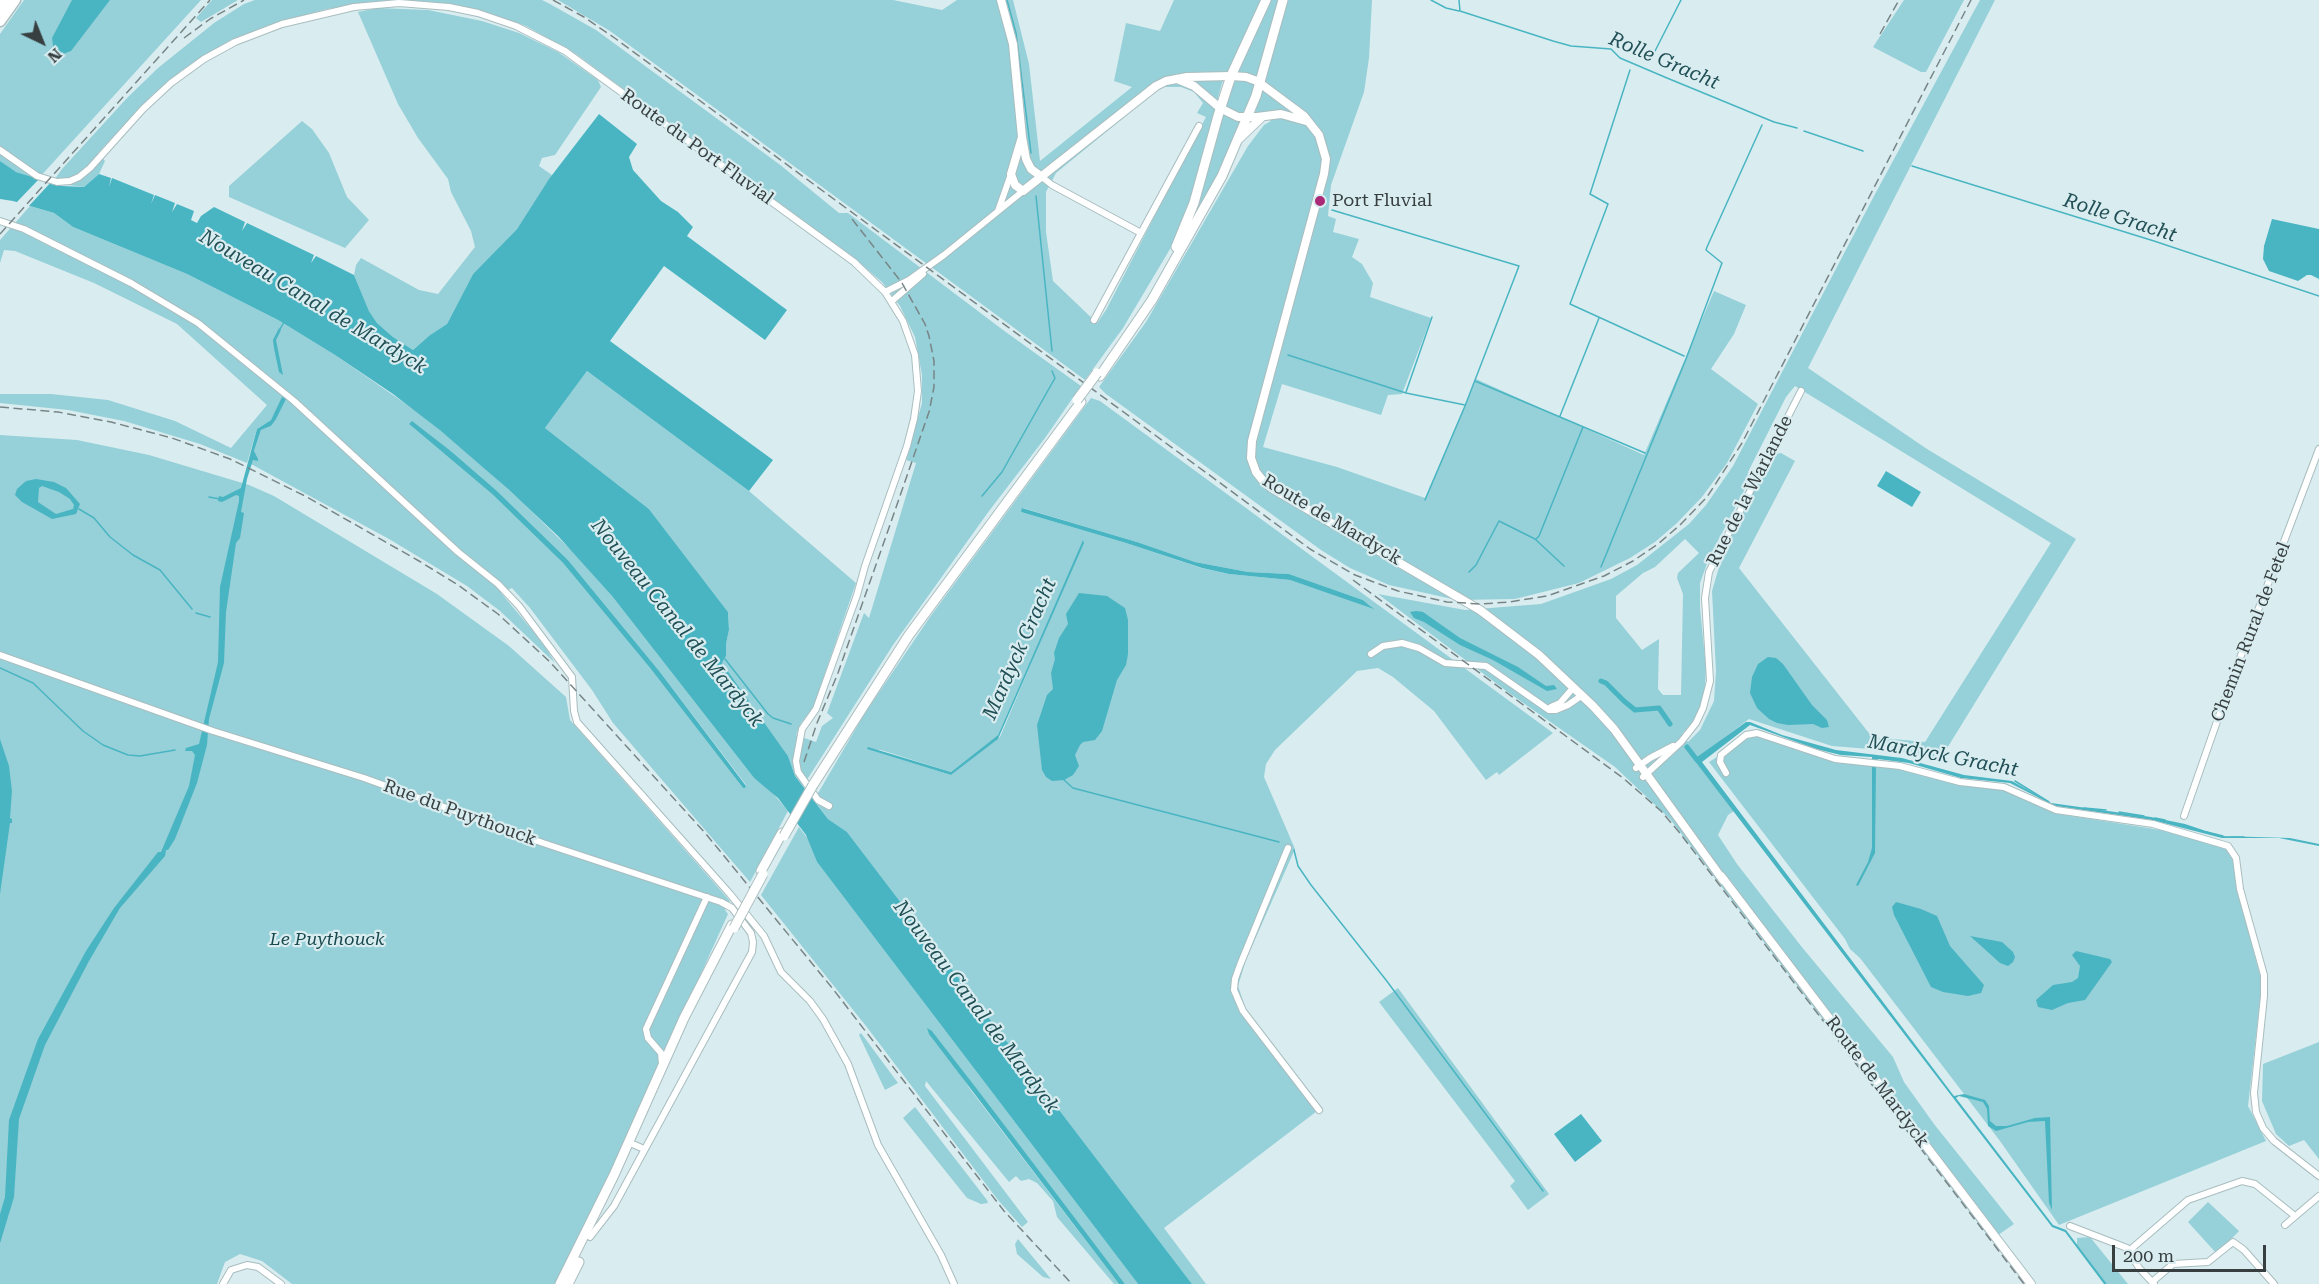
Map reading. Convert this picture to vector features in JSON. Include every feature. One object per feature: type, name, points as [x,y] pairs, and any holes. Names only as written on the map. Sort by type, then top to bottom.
[{"type":"highway","points":[[0,8],[6,0]]},
{"type":"highway","points":[[0,21],[15,0]]},
{"type":"main road","points":[[565,1281],[590,1237],[674,1039],[812,783],[902,638],[1098,374],[1140,312],[1179,243],[1196,197],[1220,108],[1240,54],[1266,0]]},
{"type":"main road","points":[[1098,374],[1136,325],[1217,187],[1239,139],[1260,83],[1283,0]]},
{"type":"main road","name":"Route de Mardyck","points":[[1232,76],[1250,78],[1260,83],[1302,113],[1314,127],[1323,146],[1325,169],[1252,441],[1251,458],[1254,469],[1269,486],[1490,616],[1534,651],[1609,723],[1723,880],[2031,1284]]},
{"type":"main road","points":[[1220,108],[1232,115],[1248,117],[1289,115],[1302,119],[1314,127]]},
{"type":"main road","points":[[1239,139],[1263,116]]},
{"type":"main road","points":[[565,1281],[733,926]]},
{"type":"street","points":[[1001,0],[1014,49],[1026,159],[1026,189]]},
{"type":"street","name":"Route du Port Fluvial","points":[[0,150],[31,173],[61,182],[79,177],[109,148],[146,106],[180,75],[218,51],[256,32],[306,17],[359,6],[408,3],[454,8],[516,26],[569,53],[850,259],[872,277],[892,301],[906,329],[915,355],[918,391],[914,419],[857,595],[817,705],[802,729],[796,764],[800,777],[817,799],[830,806]]},
{"type":"street","points":[[892,301],[944,255],[1153,87],[1176,79],[1232,76]]},
{"type":"street","points":[[1176,79],[1194,86],[1220,108]]},
{"type":"street","points":[[1094,320],[1199,126]]},
{"type":"street","points":[[998,212],[1022,137]]},
{"type":"street","points":[[1026,159],[1031,169],[1052,185],[1141,233]]},
{"type":"street","points":[[1011,174],[1014,183],[1026,189]]},
{"type":"street","points":[[0,221],[24,229],[136,286],[198,323],[284,393],[516,603],[572,677],[574,711],[579,725],[730,894],[764,936],[781,972],[810,1000],[823,1019],[846,1059],[876,1141],[941,1255],[954,1284]]},
{"type":"street","points":[[885,292],[909,280],[944,255]]},
{"type":"street","name":"Rue de la Warlande","points":[[1646,775],[1689,731],[1704,708],[1710,681],[1705,598],[1709,573],[1801,391]]},
{"type":"street","name":"Chemin Rural de Fetel","points":[[2184,816],[2229,687],[2319,449]]},
{"type":"street","points":[[1371,654],[1383,646],[1401,643],[1416,647],[1445,663],[1483,665],[1492,669],[1547,710],[1554,711],[1581,696]]},
{"type":"street","name":"Rue du Puythouck","points":[[0,655],[201,727],[358,776],[543,843],[727,904],[751,933],[752,952],[644,1149]]},
{"type":"street","points":[[1539,705],[1556,706],[1573,688]]},
{"type":"street","name":"Rue de la Warlande","points":[[1639,766],[1668,749],[1689,731]]},
{"type":"street","points":[[1726,773],[1720,762],[1721,755],[1746,735],[1754,733],[1826,756],[1910,768],[1960,782],[2004,787],[2056,810],[2153,824],[2220,842],[2231,848],[2236,858],[2240,889],[2264,975],[2254,1089],[2256,1112],[2263,1128],[2274,1142],[2319,1176]]},
{"type":"street","points":[[1288,848],[1237,970],[1234,990],[1243,1011],[1319,1110]]},
{"type":"street","points":[[661,1067],[662,1055],[646,1036],[647,1027],[707,897]]},
{"type":"street","points":[[654,1045],[665,1045],[674,1039]]},
{"type":"street","points":[[590,1237],[613,1208],[644,1149],[630,1142]]},
{"type":"street","points":[[2130,1250],[2188,1200],[2241,1181],[2255,1184],[2295,1216]]},
{"type":"street","points":[[2285,1225],[2319,1196]]},
{"type":"street","points":[[2070,1226],[2115,1242],[2130,1250],[2136,1265],[2153,1283],[2173,1264],[2204,1263],[2212,1260],[2229,1244],[2236,1243],[2247,1252],[2274,1284]]},
{"type":"street","points":[[223,1284],[231,1270],[247,1264],[258,1267],[281,1284]]},
{"type":"green space","points":[[24,0],[201,0],[38,179],[13,171],[0,161],[0,34]]},
{"type":"green space","points":[[212,0],[238,0],[201,22],[196,18]]},
{"type":"green space","points":[[255,0],[542,0],[596,30],[779,164],[839,213],[848,213],[1081,386],[893,645],[803,786],[795,776],[788,756],[722,663],[726,656],[729,630],[728,612],[649,509],[545,428],[587,371],[749,491],[856,583],[813,708],[801,723],[796,735],[816,742],[822,726],[833,718],[827,713],[864,613],[869,618],[916,463],[906,460],[922,403],[922,375],[915,337],[900,306],[882,282],[856,260],[576,54],[526,26],[455,5],[421,1],[381,1],[327,9],[290,19],[229,41],[185,68],[152,95],[98,153],[105,161],[99,174],[84,187],[52,183],[127,98],[158,68],[214,23],[244,4]]},
{"type":"green space","points":[[558,0],[893,0],[942,10],[957,0],[1013,0],[1029,64],[1040,161],[1132,87],[1114,81],[1126,23],[1160,31],[1174,0],[1262,0],[1222,83],[1189,203],[1173,244],[1123,328],[1085,380],[610,31]],"holes":[[[1161,87],[1181,87],[1194,92],[1203,103],[1197,113],[1206,117],[1106,310],[1097,323],[1053,281],[1046,232],[1046,192],[1056,173]]]},
{"type":"green space","points":[[1270,0],[1280,0],[1259,74],[1217,183],[1194,219],[1192,218],[1202,192],[1217,133],[1240,65]]},
{"type":"green space","points":[[1287,0],[1372,0],[1369,58],[1364,92],[1331,185],[1328,216],[1336,219],[1333,232],[1359,239],[1352,257],[1362,264],[1373,283],[1370,297],[1431,318],[1402,394],[1388,395],[1381,415],[1282,384],[1263,447],[1337,467],[1425,498],[1476,379],[1644,455],[1714,291],[1746,305],[1734,334],[1711,369],[1758,404],[1727,463],[1702,497],[1655,542],[1630,558],[1579,583],[1515,599],[1457,600],[1389,585],[1350,568],[1321,550],[1099,387],[1146,322],[1248,146],[1264,125],[1271,121],[1255,113]]},
{"type":"green space","points":[[1904,0],[1964,0],[1926,72],[1921,72],[1873,47]]},
{"type":"green space","points":[[1980,0],[1995,0],[1808,368],[1927,449],[2076,539],[1941,758],[1907,752],[1832,746],[1749,719],[1697,758],[1694,753],[1691,756],[1734,811],[1728,815],[1718,835],[1737,864],[1893,1057],[1904,1082],[1934,1124],[2014,1224],[1991,1240],[1670,819],[1615,767],[1509,693],[1378,594],[1465,610],[1541,604],[1611,579],[1637,565],[1689,524],[1706,505],[1733,466],[1874,196]],"holes":[[[1795,386],[2051,543],[1925,742],[1872,737],[1739,568],[1795,461],[1781,453],[1772,455],[1725,547],[1712,591],[1716,671],[1714,701],[1700,730],[1688,742],[1682,734],[1695,719],[1704,700],[1706,668],[1700,583],[1709,558],[1752,475],[1748,472],[1786,397]],[[1685,539],[1699,553],[1678,573],[1677,578],[1683,594],[1681,695],[1663,695],[1658,689],[1659,639],[1642,650],[1616,618],[1616,596],[1643,573],[1655,567]]]},
{"type":"green space","points":[[378,8],[428,10],[482,21],[519,33],[558,52],[598,80],[601,87],[555,155],[542,158],[539,166],[552,175],[517,229],[473,274],[447,324],[413,350],[377,323],[369,311],[354,275],[356,265],[361,258],[419,290],[438,294],[475,247],[471,231],[451,192],[448,179],[418,138],[398,104],[358,12]]},
{"type":"green space","points":[[302,121],[312,129],[329,153],[347,197],[369,220],[345,248],[229,197],[229,186]]},
{"type":"green space","points":[[30,206],[54,213],[73,227],[187,274],[278,320],[335,355],[416,411],[463,448],[576,555],[612,596],[754,778],[771,791],[788,811],[750,882],[613,723],[592,690],[530,608],[512,588],[501,593],[543,643],[555,663],[500,611],[467,586],[389,539],[251,464],[255,459],[254,451],[261,430],[271,426],[275,413],[271,420],[257,429],[247,463],[200,444],[124,421],[68,410],[0,403],[0,394],[51,394],[108,400],[175,421],[231,448],[267,405],[177,324],[94,283],[15,251],[4,250],[0,263],[0,240]],"holes":[[[409,424],[452,452],[496,490],[568,560],[660,672],[746,785],[745,788],[563,563],[492,494]]]},
{"type":"green space","points":[[1091,398],[1100,401],[1553,733],[1499,775],[1497,772],[1486,780],[1434,711],[1393,677],[1378,668],[1357,671],[1275,750],[1266,764],[1264,777],[1295,849],[1246,960],[1238,986],[1247,1012],[1321,1108],[1164,1228],[1206,1284],[1192,1284],[847,832],[828,819],[814,800],[865,713],[930,617]],"holes":[[[1023,508],[1195,562],[1248,572],[1289,574],[1363,600],[1372,607],[1290,580],[1229,574],[1201,568],[1021,512]],[[1083,541],[1000,737],[951,775],[868,749],[881,750],[951,772],[998,735]]]},
{"type":"green space","name":"Le Puythouck","points":[[0,435],[77,440],[149,455],[249,485],[274,496],[437,594],[509,646],[566,697],[570,720],[730,901],[725,910],[728,914],[578,1245],[557,1284],[292,1284],[262,1261],[240,1254],[225,1262],[217,1284],[0,1284],[0,1244],[9,1213],[1,1212],[0,1214]]},
{"type":"green space","points":[[1756,735],[1802,752],[1840,761],[1885,766],[1998,788],[2019,794],[2040,807],[2059,814],[2167,831],[2222,846],[2230,851],[2262,983],[2248,1106],[2266,1141],[2059,1225],[2000,1141],[1860,958],[1850,949],[1845,939],[1709,762]]},
{"type":"green space","points":[[799,827],[808,839],[817,862],[1138,1284],[1125,1284],[932,1031],[970,1089],[1119,1284],[1114,1284],[1057,1217],[1053,1201],[1037,1183],[1029,1179],[1021,1181],[1016,1176],[1009,1182],[926,1081],[925,1086],[1028,1222],[1022,1227],[998,1200],[866,1026],[761,895]]},
{"type":"green space","points":[[1398,988],[1549,1194],[1528,1210],[1510,1186],[1515,1181],[1379,1002]]},
{"type":"green space","points":[[861,1033],[898,1083],[885,1090],[859,1035]]},
{"type":"green space","points":[[2319,1042],[2319,1159],[2304,1140],[2289,1146],[2276,1134],[2262,1101],[2263,1064]]},
{"type":"green space","points":[[915,1107],[988,1203],[981,1204],[967,1198],[903,1118]]},
{"type":"green space","points":[[2208,1202],[2239,1231],[2217,1254],[2188,1222]]},
{"type":"green space","points":[[2090,1237],[2128,1284],[2107,1284],[2077,1245],[2077,1238]]},
{"type":"green space","points":[[1018,1239],[1051,1279],[1043,1277],[1017,1254],[1015,1244]]},
{"type":"water","points":[[72,0],[110,0],[71,51],[60,55],[54,52],[52,38]]},
{"type":"water","name":"Nouveau Canal de Mardyck","points":[[599,114],[637,144],[629,157],[633,170],[661,201],[678,212],[693,227],[687,236],[787,310],[765,340],[664,266],[610,341],[773,460],[749,491],[587,371],[545,428],[649,509],[728,612],[729,630],[726,656],[722,663],[788,756],[795,776],[828,819],[847,832],[1192,1284],[1138,1284],[817,862],[806,835],[778,798],[754,778],[612,596],[558,536],[508,489],[441,431],[393,394],[278,320],[187,274],[73,227],[54,213],[0,199],[0,161],[16,172],[62,186],[84,187],[99,174],[111,178],[109,187],[112,178],[154,195],[151,204],[155,195],[175,203],[172,212],[177,204],[194,211],[191,220],[197,223],[201,216],[214,207],[245,222],[242,231],[247,223],[314,255],[311,263],[316,256],[354,275],[369,311],[377,323],[413,350],[447,324],[473,274],[517,229],[549,179]]},
{"type":"water","points":[[2272,219],[2319,229],[2319,279],[2307,275],[2298,281],[2269,271],[2263,259],[2264,246]]},
{"type":"water","points":[[279,328],[281,330],[276,340],[283,375],[279,372],[273,340]]},
{"type":"water","points":[[282,397],[286,399],[276,419],[271,426],[261,430],[254,451],[258,461],[253,460],[247,479],[241,512],[244,513],[240,538],[236,543],[226,612],[224,663],[209,719],[207,745],[197,783],[175,839],[166,850],[165,856],[120,908],[45,1045],[19,1119],[14,1197],[0,1244],[0,1214],[5,1197],[9,1120],[38,1039],[86,951],[114,908],[158,852],[161,852],[189,786],[195,755],[192,751],[185,751],[186,748],[199,744],[218,662],[220,587],[239,501],[239,496],[236,495],[222,502],[218,501],[219,496],[223,497],[241,488],[257,429],[271,420]]},
{"type":"water","points":[[412,421],[496,490],[568,560],[660,672],[746,786],[745,788],[563,563],[492,494],[409,424]]},
{"type":"water","points":[[1886,471],[1921,492],[1912,507],[1877,486]]},
{"type":"water","points":[[36,479],[54,482],[66,488],[80,504],[76,514],[52,519],[22,502],[15,495],[17,489],[26,481]],"holes":[[[42,486],[70,499],[74,505],[73,509],[56,514],[38,502],[39,488]]]},
{"type":"water","points":[[1022,508],[1137,542],[1195,562],[1248,572],[1289,574],[1363,600],[1374,609],[1290,580],[1229,574],[1202,568],[1021,512]]},
{"type":"water","points":[[1083,540],[1084,543],[998,739],[951,775],[867,749],[868,747],[951,772],[998,735]]},
{"type":"water","points":[[1079,593],[1107,596],[1125,608],[1128,620],[1128,654],[1126,665],[1117,680],[1102,731],[1095,740],[1083,742],[1080,745],[1075,755],[1079,766],[1073,775],[1064,780],[1052,781],[1042,770],[1037,725],[1047,695],[1053,689],[1051,673],[1055,659],[1054,653],[1059,638],[1068,624],[1066,614]]},
{"type":"water","points":[[1410,612],[1423,612],[1460,638],[1518,667],[1546,686],[1554,685],[1557,689],[1547,691],[1493,660],[1460,645],[1414,618]]},
{"type":"water","points":[[1768,657],[1776,658],[1783,664],[1812,705],[1827,720],[1829,727],[1777,723],[1757,708],[1750,693],[1752,677],[1758,664]]},
{"type":"water","points":[[1746,722],[1836,750],[1902,758],[1964,775],[2012,781],[2051,803],[2151,817],[2185,824],[2221,836],[2290,838],[2319,844],[2319,846],[2279,838],[2222,838],[2152,820],[2055,806],[2010,783],[1961,778],[1909,763],[1878,759],[1876,765],[1875,853],[1858,886],[1856,885],[1868,862],[1872,848],[1872,757],[1841,755],[1816,749],[1750,725],[1702,762],[1954,1096],[1964,1094],[1985,1100],[1989,1106],[1990,1121],[1996,1126],[2007,1126],[2035,1118],[2050,1117],[2052,1210],[2049,1203],[2045,1121],[2028,1122],[1996,1131],[1988,1126],[1987,1109],[1983,1102],[1959,1096],[1956,1098],[2053,1225],[2066,1230],[2107,1284],[2104,1284],[2065,1232],[2052,1227],[1691,756],[1694,753],[1697,757]]},
{"type":"water","points":[[0,739],[9,766],[12,823],[10,823],[0,894]]},
{"type":"water","points":[[1896,902],[1937,916],[1950,946],[1984,985],[1981,993],[1968,996],[1943,992],[1931,987],[1894,915],[1892,907]]},
{"type":"water","points":[[1970,936],[2002,942],[2013,952],[2015,957],[2013,962],[2008,966],[2000,963]]},
{"type":"water","points":[[2076,951],[2110,959],[2112,962],[2085,1000],[2068,1003],[2052,1010],[2038,1007],[2036,1000],[2053,985],[2072,982],[2078,978],[2080,966],[2072,955]]},
{"type":"water","points":[[927,1028],[932,1031],[980,1093],[1125,1284],[1119,1284],[929,1034]]},
{"type":"water","points":[[1581,1114],[1602,1141],[1575,1162],[1554,1134]]},
{"type":"pier","points":[[41,177],[53,180],[27,208],[15,204]]},
{"type":"waterway","points":[[1007,0],[1016,33],[1031,153]]},
{"type":"waterway","points":[[1431,0],[1446,8],[1459,11]]},
{"type":"waterway","name":"Rolle Gracht","points":[[1459,0],[1460,11],[1571,46],[1611,49],[1620,58],[1667,78],[1774,122],[1797,128]]},
{"type":"waterway","points":[[1654,53],[1681,0]]},
{"type":"waterway","points":[[1630,70],[1590,194],[1608,204],[1570,304],[1684,356]]},
{"type":"waterway","points":[[1601,567],[1686,359],[1722,263],[1706,250],[1707,247],[1762,125]]},
{"type":"waterway","name":"Rolle Gracht","points":[[1804,131],[1863,151]]},
{"type":"waterway","name":"Rolle Gracht","points":[[1912,166],[2154,241],[2319,296]]},
{"type":"waterway","points":[[1036,196],[1052,351]]},
{"type":"waterway","points":[[1332,210],[1519,266],[1465,406],[1425,500]]},
{"type":"waterway","points":[[1406,392],[1432,317]]},
{"type":"waterway","points":[[1560,416],[1599,318]]},
{"type":"waterway","points":[[279,331],[284,322]]},
{"type":"waterway","points":[[1288,355],[1406,393],[1465,405]]},
{"type":"waterway","points":[[982,496],[1002,472],[1055,378],[1052,371]]},
{"type":"waterway","points":[[1475,381],[1645,453]]},
{"type":"waterway","points":[[1536,539],[1583,427]]},
{"type":"waterway","points":[[209,497],[220,499]]},
{"type":"waterway","points":[[79,509],[94,518],[110,537],[133,555],[160,570],[192,609]]},
{"type":"waterway","points":[[1469,572],[1476,565],[1499,521],[1535,539],[1564,566]]},
{"type":"waterway","points":[[196,613],[210,617]]},
{"type":"waterway","name":"Mardyck Gracht","points":[[725,659],[768,714],[791,724]]},
{"type":"waterway","points":[[0,668],[33,683],[83,731],[103,745],[128,755],[140,756],[175,750]]},
{"type":"waterway","name":"Mardyck Gracht","points":[[1601,681],[1635,710],[1659,708],[1670,724]]},
{"type":"waterway","name":"Mardyck Gracht","points":[[1687,747],[1697,760]]},
{"type":"waterway","points":[[1064,780],[1073,788],[1279,842]]},
{"type":"waterway","name":"Mardyck Gracht","points":[[2015,781],[2049,802]]},
{"type":"waterway","name":"Mardyck Gracht","points":[[2084,808],[2106,810]]},
{"type":"waterway","name":"Mardyck Gracht","points":[[2119,812],[2144,816]]},
{"type":"waterway","name":"Mardyck Gracht","points":[[2155,818],[2165,820]]},
{"type":"waterway","name":"Mardyck Gracht","points":[[2207,832],[2223,836]]},
{"type":"waterway","name":"Mardyck Gracht","points":[[2231,837],[2244,837]]},
{"type":"waterway","points":[[1294,850],[1298,866],[1311,885],[1386,980],[1543,1191]]},
{"type":"railway","points":[[0,234],[210,0]]},
{"type":"railway","points":[[184,38],[210,19],[244,0]]},
{"type":"railway","points":[[553,0],[584,17],[616,39],[1310,549],[1355,575],[1398,591],[1447,602],[1481,604],[1547,596],[1604,576],[1633,561],[1658,544],[1707,497],[1742,443],[1971,0]]},
{"type":"railway","points":[[1880,34],[1899,0]]},
{"type":"railway","points":[[804,762],[892,519],[929,412],[934,387],[934,361],[925,324],[902,283],[852,219]]},
{"type":"railway","points":[[0,407],[58,412],[111,422],[172,438],[230,459],[305,496],[419,561],[498,614],[550,662],[706,834],[833,989],[1004,1211],[1072,1284]]},
{"type":"railway","points":[[1353,580],[1623,778],[1661,811],[2024,1284]]},
{"type":"place","name":"Port Fluvial","points":[[1320,201]]}]
